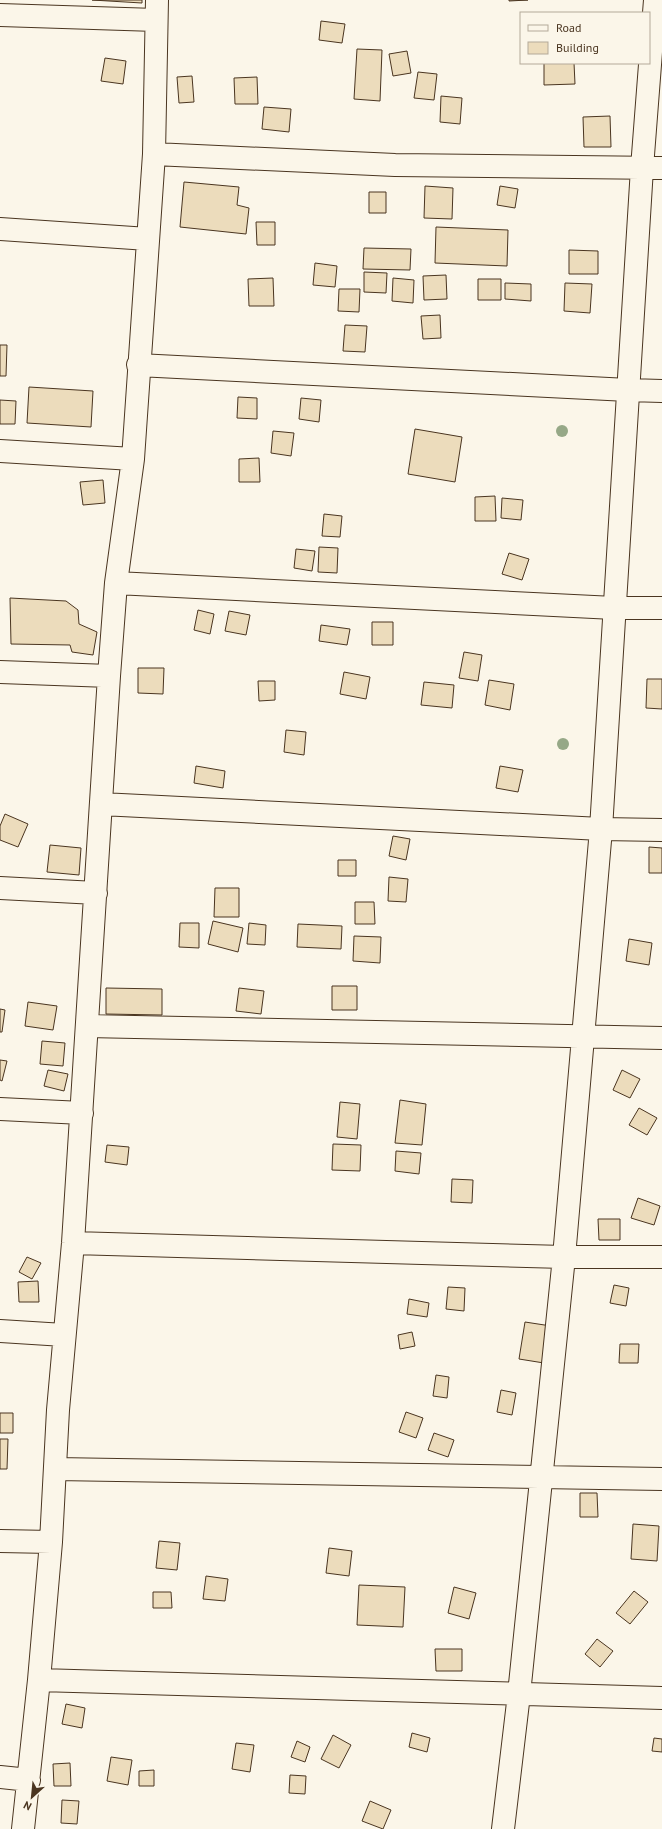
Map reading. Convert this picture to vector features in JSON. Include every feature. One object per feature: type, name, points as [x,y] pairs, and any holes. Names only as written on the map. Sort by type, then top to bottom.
[{"type":"street","points":[[503,1829],[519,1694],[564,1257],[600,829],[628,390],[652,168],[655,0]]},
{"type":"street","points":[[0,15],[157,10],[154,154],[132,459],[116,583],[73,1243],[58,1410],[51,1542],[39,1680],[23,1829]]},
{"type":"street","points":[[154,154],[395,165],[652,168]]},
{"type":"street","points":[[0,229],[148,239]]},
{"type":"street","points":[[138,365],[662,391]]},
{"type":"street","points":[[0,451],[132,459]]},
{"type":"street","points":[[116,583],[614,608],[662,608]]},
{"type":"street","points":[[0,672],[109,676]]},
{"type":"street","points":[[101,804],[600,829],[662,830]]},
{"type":"street","points":[[0,888],[96,893]]},
{"type":"street","points":[[87,1026],[662,1038]]},
{"type":"street","points":[[0,1109],[82,1113]]},
{"type":"street","points":[[73,1243],[564,1257],[662,1257]]},
{"type":"street","points":[[0,1331],[64,1335]]},
{"type":"street","points":[[56,1469],[662,1480]]},
{"type":"street","points":[[0,1541],[51,1542]]},
{"type":"street","points":[[39,1680],[662,1698]]},
{"type":"street","points":[[0,1777],[29,1780]]},
{"type":"building","points":[[92,0],[142,0],[142,3]]},
{"type":"building","points":[[321,21],[345,24],[342,43],[319,40]]},
{"type":"building","points":[[357,49],[382,50],[380,101],[354,99]]},
{"type":"building","points":[[407,51],[411,73],[393,76],[389,54]]},
{"type":"building","points":[[105,58],[126,61],[123,84],[101,81]]},
{"type":"building","points":[[544,64],[574,64],[575,84],[544,85]]},
{"type":"building","points":[[418,72],[437,74],[434,100],[414,98]]},
{"type":"building","points":[[192,76],[194,102],[179,103],[177,77]]},
{"type":"building","points":[[257,77],[258,104],[235,104],[234,78]]},
{"type":"building","points":[[441,96],[462,98],[460,124],[440,122]]},
{"type":"building","points":[[264,107],[291,109],[289,132],[262,129]]},
{"type":"building","points":[[610,116],[611,147],[584,147],[583,117]]},
{"type":"building","points":[[184,182],[239,187],[237,205],[249,208],[246,234],[180,227]]},
{"type":"building","points":[[425,186],[453,188],[452,219],[424,218]]},
{"type":"building","points":[[500,186],[518,189],[515,208],[497,205]]},
{"type":"building","points":[[369,192],[386,192],[386,213],[369,213]]},
{"type":"building","points":[[256,222],[275,222],[275,245],[257,245]]},
{"type":"building","points":[[436,227],[508,230],[507,266],[435,263]]},
{"type":"building","points":[[364,248],[411,249],[410,270],[363,269]]},
{"type":"building","points":[[569,250],[598,251],[598,274],[569,274]]},
{"type":"building","points":[[315,263],[337,266],[335,287],[313,285]]},
{"type":"building","points":[[364,272],[387,273],[386,293],[364,292]]},
{"type":"building","points":[[446,275],[447,299],[424,300],[423,276]]},
{"type":"building","points":[[273,278],[274,306],[249,306],[248,279]]},
{"type":"building","points":[[393,278],[414,280],[413,303],[392,301]]},
{"type":"building","points":[[478,279],[501,279],[501,300],[478,300]]},
{"type":"building","points":[[505,283],[531,284],[531,301],[505,299]]},
{"type":"building","points":[[565,283],[592,284],[590,313],[564,311]]},
{"type":"building","points":[[339,289],[360,289],[359,312],[338,311]]},
{"type":"building","points":[[440,315],[441,338],[423,339],[421,316]]},
{"type":"building","points":[[345,325],[367,326],[365,352],[343,351]]},
{"type":"building","points":[[0,345],[7,345],[6,376],[0,376]]},
{"type":"building","points":[[29,387],[93,391],[91,427],[27,423]]},
{"type":"building","points":[[238,397],[257,398],[257,419],[237,418]]},
{"type":"building","points":[[301,398],[321,400],[319,422],[299,419]]},
{"type":"building","points":[[0,400],[16,401],[15,424],[0,424]]},
{"type":"building","points":[[415,429],[462,437],[455,482],[408,474]]},
{"type":"building","points":[[273,431],[294,433],[291,456],[271,453]]},
{"type":"building","points":[[259,458],[260,482],[239,482],[239,459]]},
{"type":"building","points":[[103,480],[105,503],[83,505],[80,482]]},
{"type":"building","points":[[495,496],[496,521],[475,521],[475,497]]},
{"type":"building","points":[[502,498],[523,500],[521,520],[501,518]]},
{"type":"building","points":[[324,514],[342,516],[340,537],[322,536]]},
{"type":"building","points":[[319,547],[338,548],[337,573],[318,572]]},
{"type":"building","points":[[296,549],[315,551],[312,571],[294,568]]},
{"type":"building","points":[[509,553],[529,559],[522,580],[502,574]]},
{"type":"building","points":[[10,598],[66,601],[78,610],[79,624],[97,632],[93,655],[72,652],[70,645],[11,644]]},
{"type":"building","points":[[198,610],[214,614],[210,634],[194,630]]},
{"type":"building","points":[[229,611],[250,615],[246,635],[225,631]]},
{"type":"building","points":[[372,622],[393,622],[393,645],[372,645]]},
{"type":"building","points":[[321,625],[350,629],[347,645],[319,641]]},
{"type":"building","points":[[464,652],[482,655],[478,681],[459,678]]},
{"type":"building","points":[[138,668],[164,668],[163,694],[138,693]]},
{"type":"building","points":[[344,672],[370,677],[366,699],[340,694]]},
{"type":"building","points":[[647,679],[662,679],[662,709],[646,708]]},
{"type":"building","points":[[489,680],[514,684],[510,710],[485,705]]},
{"type":"building","points":[[258,681],[275,681],[275,700],[259,701]]},
{"type":"building","points":[[424,682],[454,685],[452,708],[421,705]]},
{"type":"building","points":[[286,730],[306,732],[304,755],[284,752]]},
{"type":"building","points":[[196,766],[225,771],[223,788],[194,783]]},
{"type":"building","points":[[500,766],[523,770],[518,792],[496,788]]},
{"type":"building","points":[[5,814],[28,824],[18,847],[0,840],[0,826]]},
{"type":"building","points":[[393,836],[410,839],[406,860],[389,856]]},
{"type":"building","points":[[50,845],[81,848],[79,875],[47,872]]},
{"type":"building","points":[[649,847],[662,848],[662,873],[649,873]]},
{"type":"building","points":[[338,860],[356,860],[356,876],[338,876]]},
{"type":"building","points":[[389,877],[408,879],[406,902],[388,901]]},
{"type":"building","points":[[215,888],[239,888],[239,917],[214,917]]},
{"type":"building","points":[[355,902],[374,902],[375,924],[355,924]]},
{"type":"building","points":[[213,921],[243,928],[238,952],[208,944]]},
{"type":"building","points":[[180,923],[199,923],[199,948],[179,947]]},
{"type":"building","points":[[249,923],[266,925],[265,945],[247,944]]},
{"type":"building","points":[[298,924],[342,926],[341,949],[297,947]]},
{"type":"building","points":[[354,936],[381,937],[380,963],[353,961]]},
{"type":"building","points":[[629,939],[652,943],[649,965],[626,961]]},
{"type":"building","points":[[332,986],[357,986],[357,1010],[332,1010]]},
{"type":"building","points":[[106,988],[162,989],[162,1015],[106,1014]]},
{"type":"building","points":[[239,988],[264,991],[261,1014],[236,1011]]},
{"type":"building","points":[[28,1002],[57,1006],[53,1030],[25,1026]]},
{"type":"building","points":[[0,1009],[5,1010],[2,1032],[0,1032]]},
{"type":"building","points":[[42,1041],[65,1043],[63,1066],[40,1064]]},
{"type":"building","points":[[0,1060],[7,1061],[2,1081],[0,1080]]},
{"type":"building","points":[[48,1070],[68,1074],[64,1091],[44,1086]]},
{"type":"building","points":[[622,1070],[640,1079],[630,1098],[613,1090]]},
{"type":"building","points":[[400,1100],[426,1104],[422,1145],[395,1143]]},
{"type":"building","points":[[340,1102],[360,1104],[357,1139],[337,1137]]},
{"type":"building","points":[[639,1108],[657,1118],[647,1135],[629,1125]]},
{"type":"building","points":[[333,1144],[361,1145],[360,1171],[332,1170]]},
{"type":"building","points":[[107,1145],[129,1147],[127,1165],[105,1162]]},
{"type":"building","points":[[396,1151],[421,1153],[419,1174],[395,1171]]},
{"type":"building","points":[[452,1179],[473,1180],[472,1203],[451,1202]]},
{"type":"building","points":[[638,1198],[660,1206],[654,1225],[631,1218]]},
{"type":"building","points":[[598,1219],[620,1219],[620,1240],[599,1240]]},
{"type":"building","points":[[27,1257],[41,1263],[32,1279],[19,1272]]},
{"type":"building","points":[[38,1281],[39,1302],[19,1302],[18,1282]]},
{"type":"building","points":[[614,1285],[629,1288],[626,1306],[610,1303]]},
{"type":"building","points":[[448,1287],[465,1288],[464,1311],[446,1309]]},
{"type":"building","points":[[409,1299],[429,1303],[427,1317],[407,1314]]},
{"type":"building","points":[[525,1322],[551,1326],[544,1363],[519,1359]]},
{"type":"building","points":[[412,1332],[415,1346],[400,1349],[398,1335]]},
{"type":"building","points":[[620,1344],[639,1344],[638,1363],[619,1363]]},
{"type":"building","points":[[436,1375],[449,1377],[447,1398],[433,1396]]},
{"type":"building","points":[[501,1390],[516,1393],[512,1415],[497,1412]]},
{"type":"building","points":[[406,1412],[423,1418],[416,1438],[399,1432]]},
{"type":"building","points":[[0,1413],[13,1413],[13,1433],[0,1433]]},
{"type":"building","points":[[434,1433],[454,1440],[448,1457],[428,1450]]},
{"type":"building","points":[[0,1439],[8,1439],[7,1469],[0,1469]]},
{"type":"building","points":[[580,1493],[597,1493],[598,1517],[580,1517]]},
{"type":"building","points":[[633,1524],[659,1526],[657,1561],[631,1559]]},
{"type":"building","points":[[159,1541],[180,1543],[177,1570],[156,1568]]},
{"type":"building","points":[[329,1548],[352,1551],[349,1576],[326,1573]]},
{"type":"building","points":[[206,1576],[228,1579],[225,1601],[203,1599]]},
{"type":"building","points":[[359,1585],[405,1587],[403,1627],[357,1625]]},
{"type":"building","points":[[454,1587],[476,1593],[469,1619],[448,1613]]},
{"type":"building","points":[[634,1591],[648,1602],[630,1624],[616,1613]]},
{"type":"building","points":[[153,1592],[171,1592],[172,1608],[153,1608]]},
{"type":"building","points":[[597,1639],[613,1651],[600,1667],[585,1654]]},
{"type":"building","points":[[435,1649],[462,1649],[462,1671],[436,1671]]},
{"type":"building","points":[[66,1704],[85,1708],[82,1728],[62,1724]]},
{"type":"building","points":[[412,1733],[430,1738],[427,1752],[409,1747]]},
{"type":"building","points":[[333,1735],[351,1745],[339,1768],[321,1759]]},
{"type":"building","points":[[654,1738],[662,1739],[662,1752],[652,1751]]},
{"type":"building","points":[[297,1741],[310,1747],[305,1762],[291,1757]]},
{"type":"building","points":[[236,1743],[254,1745],[250,1772],[232,1769]]},
{"type":"building","points":[[111,1757],[132,1760],[128,1785],[107,1781]]},
{"type":"building","points":[[70,1763],[71,1786],[54,1786],[53,1764]]},
{"type":"building","points":[[154,1770],[154,1786],[139,1786],[139,1771]]},
{"type":"building","points":[[290,1775],[306,1776],[305,1794],[289,1793]]},
{"type":"building","points":[[62,1800],[79,1801],[77,1824],[61,1823]]},
{"type":"building","points":[[370,1801],[391,1810],[383,1829],[362,1821]]}]
